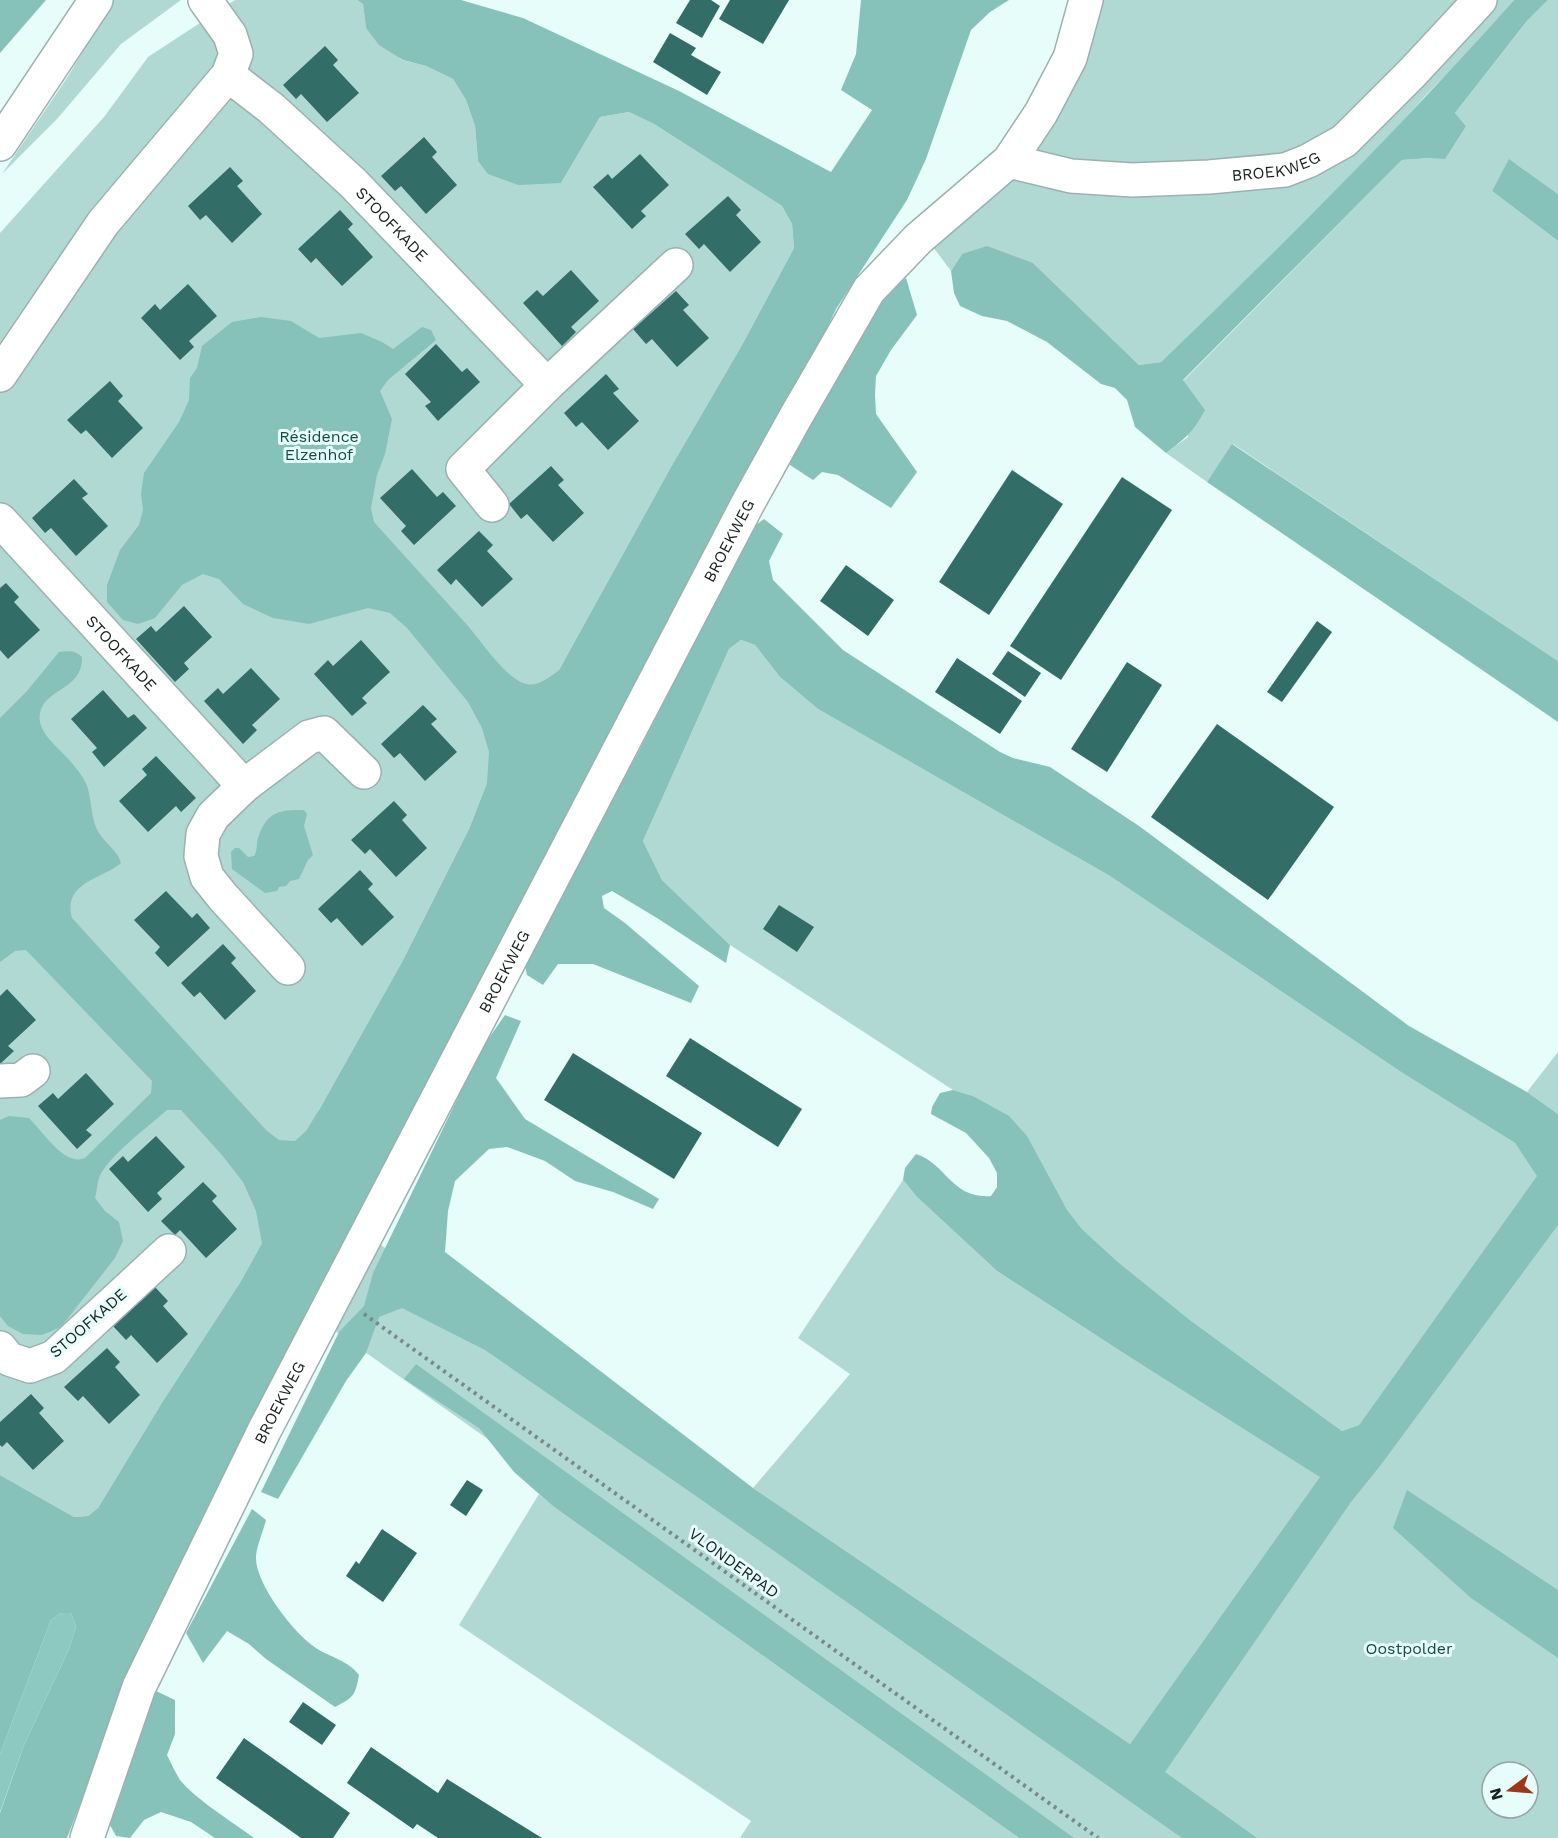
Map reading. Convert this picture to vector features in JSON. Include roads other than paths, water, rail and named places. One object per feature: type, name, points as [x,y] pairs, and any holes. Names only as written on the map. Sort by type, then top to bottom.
[{"type":"street","points":[[0,144],[96,0]]},
{"type":"street","points":[[0,375],[103,223],[228,75],[236,54],[230,35],[205,0]]},
{"type":"street","name":"BROEKWEG","points":[[87,1838],[139,1687],[264,1431],[753,493],[869,290],[918,240],[1009,161],[1041,113],[1070,58],[1086,0]]},
{"type":"street","name":"BROEKWEG","points":[[1009,161],[1071,176],[1132,180],[1209,177],[1285,170],[1344,141],[1480,0]]},
{"type":"street","name":"STOOFKADE","points":[[228,75],[271,108],[352,183],[547,385]]},
{"type":"street","points":[[492,505],[463,469],[547,385],[675,265]]},
{"type":"street","name":"STOOFKADE","points":[[0,520],[244,786]]},
{"type":"street","points":[[288,968],[207,877],[201,856],[203,834],[213,816],[244,786],[309,737],[324,733],[364,772]]},
{"type":"street","points":[[0,1081],[21,1080],[33,1071]]},
{"type":"street","name":"STOOFKADE","points":[[0,1348],[9,1359],[30,1366],[54,1357],[169,1251]]},
{"type":"park label","name":"Résidence Elzenhof","points":[[319,445]]},
{"type":"park label","name":"Oostpolder","points":[[1409,1648]]}]
